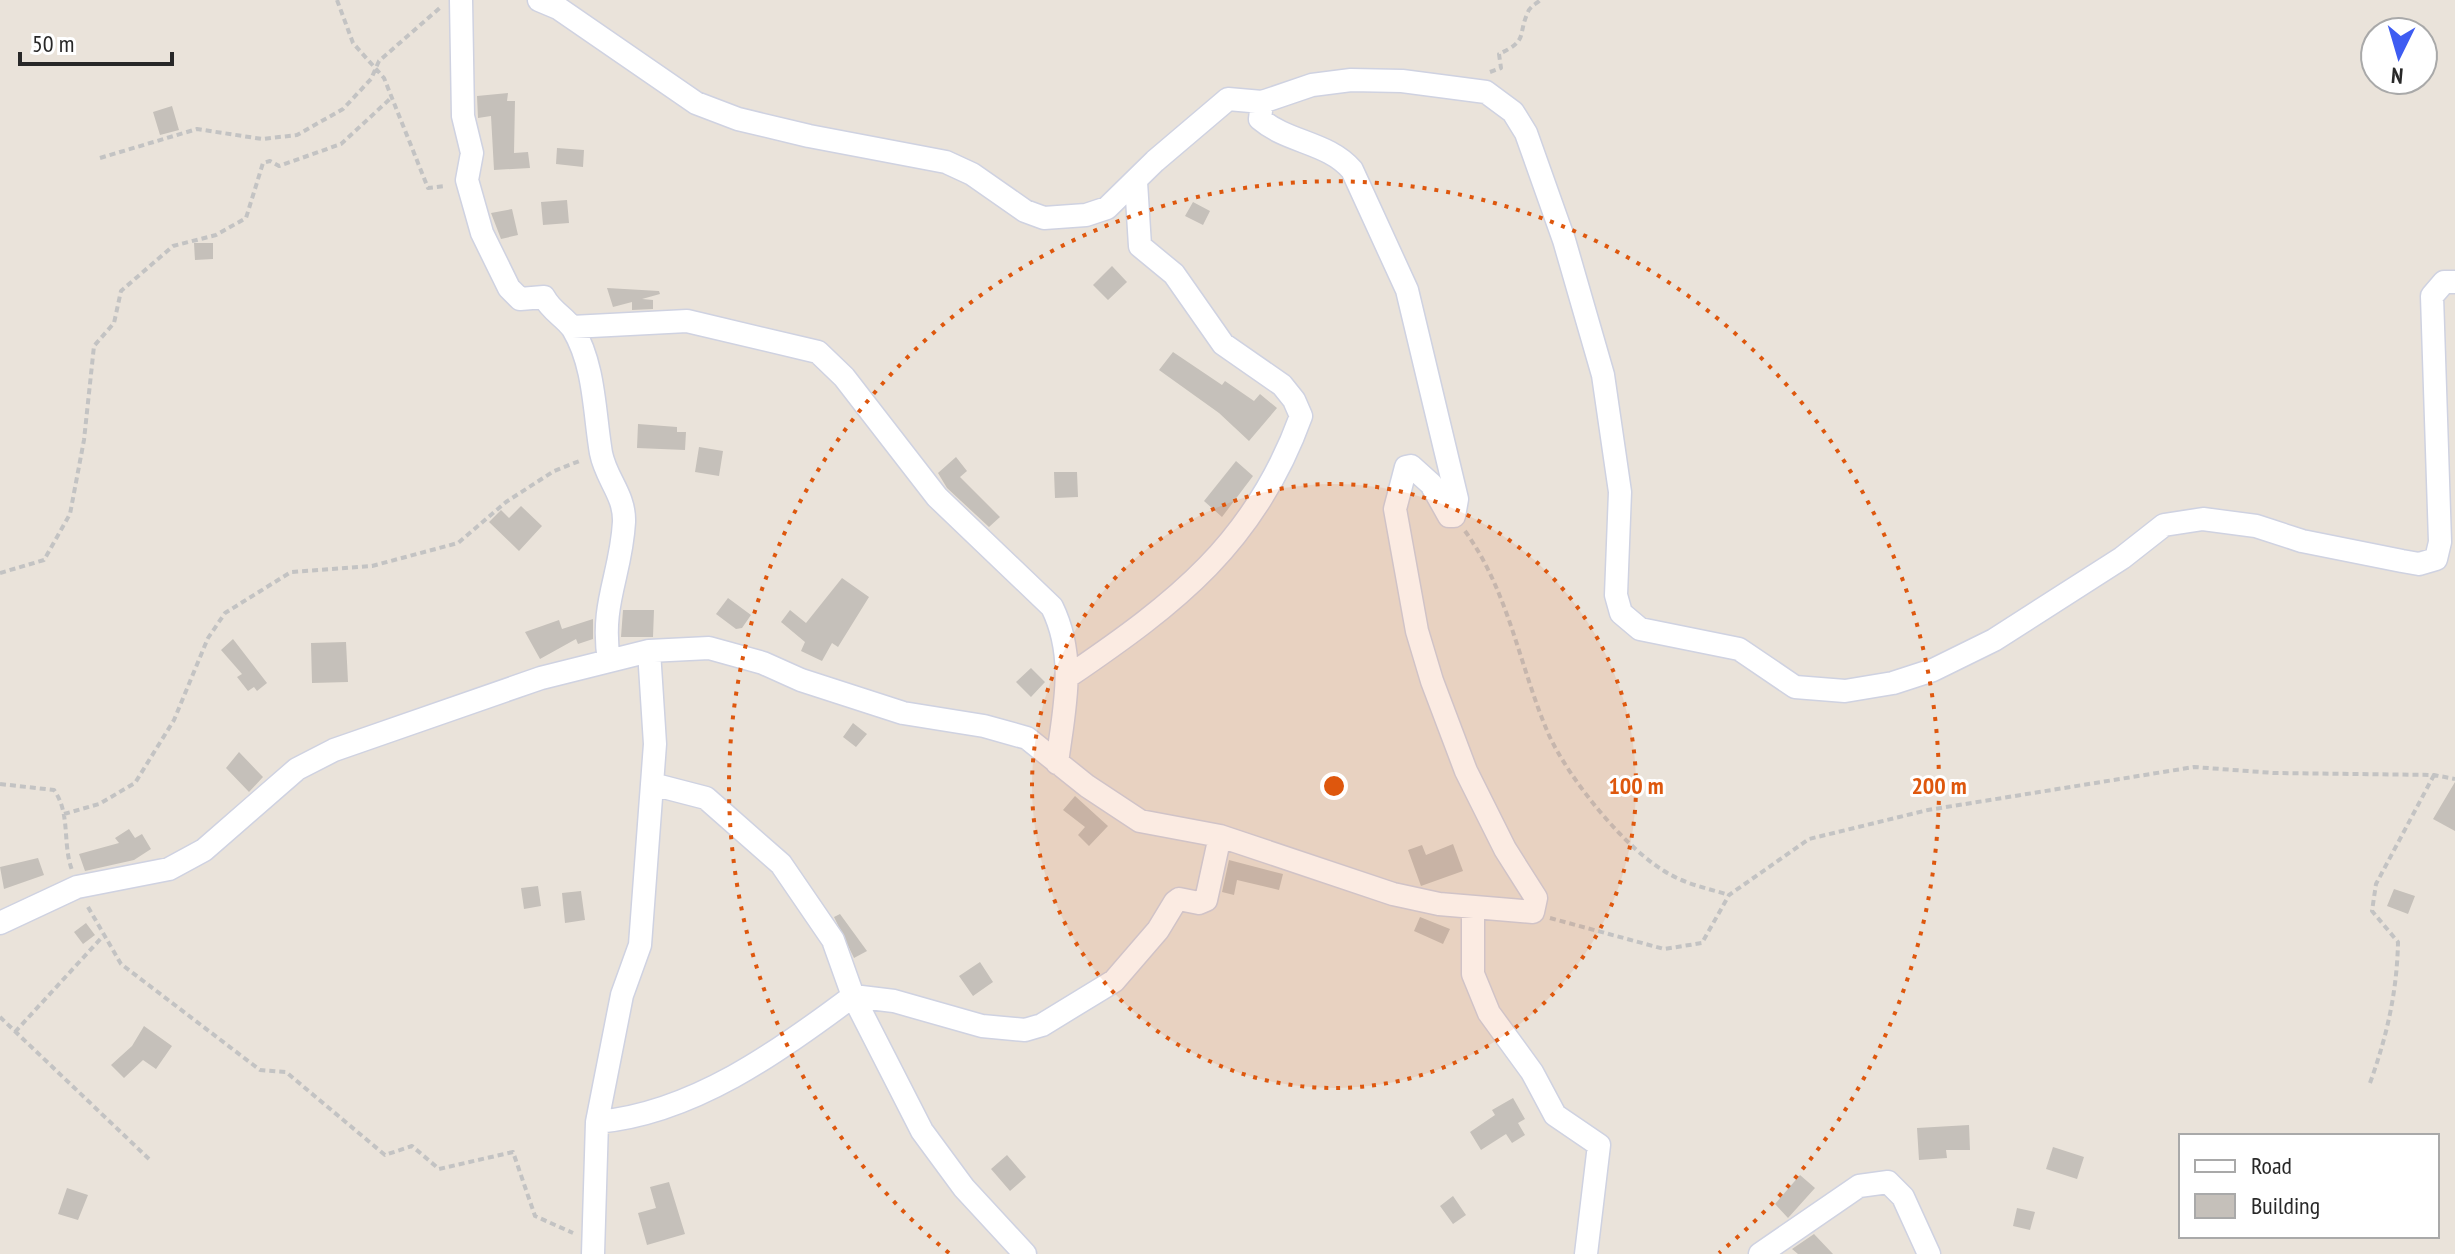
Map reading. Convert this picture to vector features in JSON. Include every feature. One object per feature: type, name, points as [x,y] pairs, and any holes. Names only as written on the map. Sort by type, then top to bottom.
[{"type":"street","points":[[461,0],[463,116],[472,153],[467,180],[482,233],[509,288],[520,299],[544,297],[550,309],[572,327],[596,394],[601,455],[621,495],[624,517],[604,629],[609,661]]},
{"type":"street","points":[[539,0],[558,8],[696,103],[738,119],[809,136],[946,162],[972,174],[1025,211],[1044,218],[1076,217],[1107,208],[1155,161],[1228,99],[1262,102],[1312,85],[1351,80],[1402,81],[1486,92],[1513,112],[1526,133],[1564,240],[1603,375],[1620,492],[1616,595],[1621,613],[1640,629],[1739,649],[1795,687],[1845,691],[1893,683],[1933,670],[1994,640],[2049,607],[2164,525],[2216,520],[2256,526],[2302,541],[2402,561],[2419,564],[2436,559],[2440,542],[2432,296],[2444,282],[2455,282]]},
{"type":"street","points":[[1,921],[83,886],[169,869],[204,850],[297,769],[334,750],[541,678],[649,651],[709,648],[763,663],[801,680],[903,713],[984,726],[1027,738],[1140,821],[1220,836],[1393,894],[1473,909],[1533,912],[1537,906],[1536,898],[1505,849],[1466,771],[1417,631],[1395,509],[1406,467],[1411,466],[1431,484],[1449,516],[1454,516],[1457,499],[1407,290],[1369,201],[1352,170],[1339,155],[1295,141],[1260,119],[1262,102]]},
{"type":"street","points":[[1069,676],[1178,598],[1228,546],[1279,473],[1301,416],[1282,385],[1223,344],[1174,274],[1140,246],[1136,182]]},
{"type":"street","points":[[572,327],[687,321],[818,352],[844,377],[937,497],[1052,607],[1062,627],[1069,676],[1057,763]]},
{"type":"street","points":[[594,1248],[597,1122],[622,995],[640,945],[655,744],[649,651]]},
{"type":"street","points":[[652,784],[706,798],[781,864],[833,940],[853,996],[922,1131],[964,1188],[1025,1254]]},
{"type":"street","points":[[597,1122],[622,1120],[690,1097],[805,1032],[853,996],[894,1001],[982,1026],[1010,1030],[1042,1025],[1114,981],[1158,930],[1175,902],[1179,899],[1199,903],[1206,900],[1220,836]]},
{"type":"street","points":[[1473,909],[1473,974],[1489,1013],[1532,1072],[1555,1115],[1599,1145],[1586,1254]]},
{"type":"street","points":[[1760,1254],[1859,1186],[1888,1182],[1903,1197],[1929,1254]]},
{"type":"path","points":[[337,0],[353,43],[375,67],[391,98],[428,188],[467,180]]},
{"type":"path","points":[[100,158],[197,129],[262,139],[297,135],[343,109],[371,79],[375,67],[450,0]]},
{"type":"path","points":[[1467,90],[1484,73],[1501,68],[1499,54],[1514,46],[1524,34],[1528,12],[1540,0]]},
{"type":"path","points":[[0,573],[44,560],[70,514],[84,440],[87,389],[94,346],[114,323],[121,291],[173,246],[216,235],[246,218],[263,163],[270,161],[279,166],[341,144],[391,98]]},
{"type":"path","points":[[64,814],[99,804],[135,783],[174,720],[208,638],[225,613],[291,572],[372,566],[458,543],[506,502],[554,471],[601,455]]},
{"type":"path","points":[[1454,516],[1498,587],[1549,735],[1587,796],[1650,861],[1672,876],[1729,895]]},
{"type":"path","points":[[1533,912],[1664,949],[1702,943],[1729,895],[1809,839],[1928,810],[2194,767],[2274,773],[2434,775],[2455,779]]},
{"type":"path","points":[[2370,1083],[2386,1039],[2397,983],[2398,942],[2372,911],[2376,884],[2434,775]]},
{"type":"path","points":[[0,784],[54,790],[62,801],[67,855],[121,964],[260,1070],[286,1072],[385,1155],[412,1146],[439,1169],[513,1152],[535,1216],[594,1248]]},
{"type":"path","points":[[15,1032],[104,935]]},
{"type":"path","points":[[0,1017],[149,1159]]},
{"type":"building","points":[[508,93],[507,101],[515,101],[514,153],[528,152],[530,168],[494,170],[491,116],[478,118],[477,96]]},
{"type":"building","points":[[172,106],[179,130],[160,135],[153,112]]},
{"type":"building","points":[[557,148],[584,150],[583,167],[556,164]]},
{"type":"building","points":[[567,200],[569,223],[543,225],[541,202]]},
{"type":"building","points":[[1193,202],[1210,211],[1203,225],[1185,216]]},
{"type":"building","points":[[512,209],[518,235],[501,239],[491,213]]},
{"type":"building","points":[[194,243],[213,243],[213,259],[195,260]]},
{"type":"building","points":[[1112,266],[1127,282],[1108,300],[1093,285]]},
{"type":"building","points":[[607,288],[659,291],[660,294],[642,299],[653,300],[653,309],[632,310],[632,302],[613,307]]},
{"type":"building","points":[[1173,352],[1222,385],[1225,381],[1254,401],[1260,394],[1277,408],[1249,441],[1219,413],[1159,370]]},
{"type":"building","points":[[638,424],[677,427],[677,432],[686,432],[685,450],[637,448]]},
{"type":"building","points":[[699,447],[723,451],[719,476],[695,472]]},
{"type":"building","points":[[956,457],[967,471],[960,477],[1000,517],[989,527],[947,488],[938,473]]},
{"type":"building","points":[[1236,461],[1253,476],[1222,517],[1204,501]]},
{"type":"building","points":[[1054,472],[1077,472],[1078,497],[1055,498]]},
{"type":"building","points":[[521,506],[542,526],[519,551],[489,522],[501,510],[509,518]]},
{"type":"building","points":[[842,578],[869,597],[838,647],[832,643],[822,661],[801,651],[805,642],[781,622],[790,610],[806,623]]},
{"type":"building","points":[[728,598],[751,615],[742,628],[736,629],[716,614]]},
{"type":"building","points":[[623,610],[654,610],[653,637],[621,637]]},
{"type":"building","points":[[593,619],[593,639],[578,644],[576,639],[540,659],[525,632],[559,620],[562,629]]},
{"type":"building","points":[[233,639],[267,683],[257,691],[254,687],[248,691],[237,677],[242,674],[221,650]]},
{"type":"building","points":[[346,642],[348,682],[312,683],[311,643]]},
{"type":"building","points":[[1031,668],[1045,682],[1031,697],[1016,682]]},
{"type":"building","points":[[853,723],[867,734],[856,747],[843,737]]},
{"type":"building","points":[[239,752],[263,777],[249,792],[226,768]]},
{"type":"building","points":[[2455,782],[2455,831],[2433,819]]},
{"type":"building","points":[[1075,796],[1108,826],[1089,846],[1078,835],[1085,827],[1063,810]]},
{"type":"building","points":[[129,829],[135,838],[142,834],[151,849],[134,860],[85,871],[79,854],[119,843],[115,838]]},
{"type":"building","points":[[1453,844],[1463,871],[1421,886],[1408,850],[1422,845],[1426,855]]},
{"type":"building","points":[[38,858],[44,875],[4,889],[0,867]]},
{"type":"building","points":[[1229,860],[1283,874],[1279,890],[1237,880],[1234,895],[1222,892]]},
{"type":"building","points":[[538,886],[541,906],[524,909],[521,888]]},
{"type":"building","points":[[2394,889],[2415,896],[2408,914],[2387,906]]},
{"type":"building","points":[[581,891],[585,920],[565,923],[562,893]]},
{"type":"building","points":[[840,914],[867,951],[854,958],[834,917]]},
{"type":"building","points":[[1420,917],[1450,929],[1443,944],[1414,931]]},
{"type":"building","points":[[86,923],[95,935],[83,944],[74,932]]},
{"type":"building","points":[[980,962],[993,982],[973,996],[959,976]]},
{"type":"building","points":[[144,1026],[172,1046],[156,1069],[143,1060],[124,1078],[111,1065],[132,1046]]},
{"type":"building","points":[[1513,1098],[1525,1119],[1518,1123],[1525,1135],[1512,1143],[1506,1134],[1481,1150],[1470,1132],[1495,1115],[1492,1110]]},
{"type":"building","points":[[1969,1125],[1970,1150],[1946,1150],[1947,1158],[1919,1160],[1917,1128]]},
{"type":"building","points":[[2053,1147],[2084,1157],[2077,1179],[2046,1169]]},
{"type":"building","points":[[1007,1155],[1026,1177],[1010,1191],[991,1169]]},
{"type":"building","points":[[1800,1175],[1815,1188],[1788,1218],[1775,1204]]},
{"type":"building","points":[[669,1182],[685,1234],[647,1245],[638,1213],[656,1208],[650,1187]]},
{"type":"building","points":[[67,1188],[88,1195],[78,1220],[58,1214]]},
{"type":"building","points":[[1453,1196],[1466,1215],[1453,1224],[1440,1206]]},
{"type":"building","points":[[2017,1208],[2035,1212],[2030,1230],[2013,1226]]},
{"type":"building","points":[[1814,1234],[1833,1254],[1798,1254],[1792,1249]]}]
